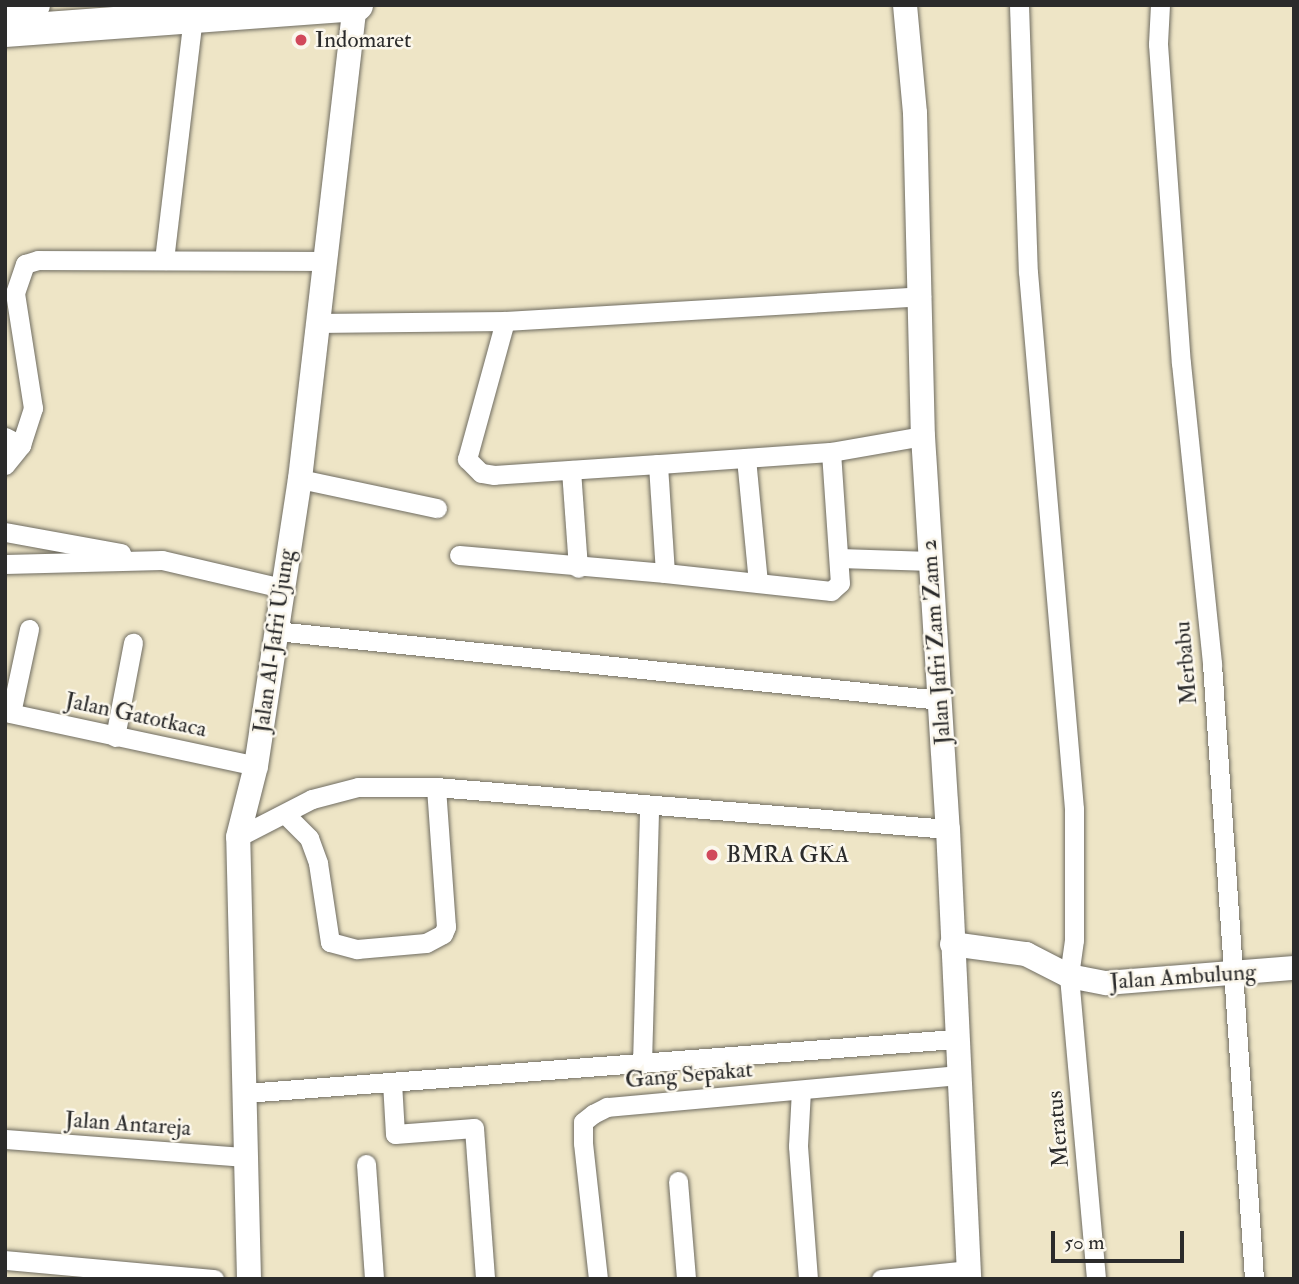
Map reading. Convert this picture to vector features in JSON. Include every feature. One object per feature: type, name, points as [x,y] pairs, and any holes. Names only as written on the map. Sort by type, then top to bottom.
[{"type":"main road","points":[[5,7],[34,5]]},
{"type":"main road","points":[[5,31],[192,15],[356,5]]},
{"type":"street","name":"Jalan Al-Jafri Ujung","points":[[250,1279],[238,837],[256,766],[281,588],[300,479],[316,323],[356,5]]},
{"type":"street","name":"Jalan Jafri Zam Zam 2","points":[[905,5],[915,113],[923,436],[948,829],[955,1039],[961,1075],[968,1274]]},
{"type":"street","name":"Meratus","points":[[1019,5],[1028,272],[1074,809],[1074,940],[1069,976],[1096,1279]]},
{"type":"street","name":"Merbabu","points":[[1160,5],[1158,44],[1181,363],[1212,664],[1230,975],[1254,1279]]},
{"type":"street","points":[[164,260],[192,15]]},
{"type":"street","points":[[5,465],[13,441],[33,408],[15,293],[25,264],[164,260],[325,261]]},
{"type":"street","points":[[316,323],[505,321],[921,296]]},
{"type":"street","points":[[505,321],[467,460],[481,473],[494,475],[831,452],[923,436]]},
{"type":"street","points":[[459,555],[835,590],[840,583],[831,452]]},
{"type":"street","points":[[746,458],[758,582]]},
{"type":"street","points":[[658,464],[665,573]]},
{"type":"street","points":[[571,470],[578,568]]},
{"type":"street","points":[[300,479],[437,508]]},
{"type":"street","points":[[5,532],[162,561],[281,588]]},
{"type":"street","points":[[839,558],[931,561]]},
{"type":"street","points":[[5,564],[162,561]]},
{"type":"street","points":[[7,714],[29,629]]},
{"type":"street","points":[[276,631],[940,699]]},
{"type":"street","points":[[115,737],[133,643]]},
{"type":"street","name":"Jalan Gatotkaca","points":[[7,714],[256,766]]},
{"type":"street","points":[[238,837],[312,799],[358,787],[436,787],[948,829]]},
{"type":"street","points":[[285,814],[309,838],[330,942],[357,949],[426,943],[443,934],[446,927],[436,787]]},
{"type":"street","points":[[642,1063],[649,805]]},
{"type":"street","name":"Jalan Ambulung","points":[[952,944],[1026,954],[1069,976],[1106,984],[1294,968]]},
{"type":"street","points":[[245,1093],[955,1039]]},
{"type":"street","name":"Gang Sepakat","points":[[598,1279],[583,1122],[607,1107],[961,1075]]},
{"type":"street","points":[[392,1082],[395,1134],[474,1128],[485,1279]]},
{"type":"street","points":[[801,1090],[798,1146],[808,1279]]},
{"type":"street","name":"Jalan Antareja","points":[[5,1139],[246,1157]]},
{"type":"street","points":[[366,1164],[374,1279]]},
{"type":"street","points":[[678,1181],[686,1279]]},
{"type":"street","points":[[5,1260],[214,1279]]},
{"type":"street","points":[[881,1279],[968,1274]]},
{"type":"place","name":"Indomaret","points":[[301,40]]},
{"type":"place","name":"BMRA GKA","points":[[712,855]]}]
